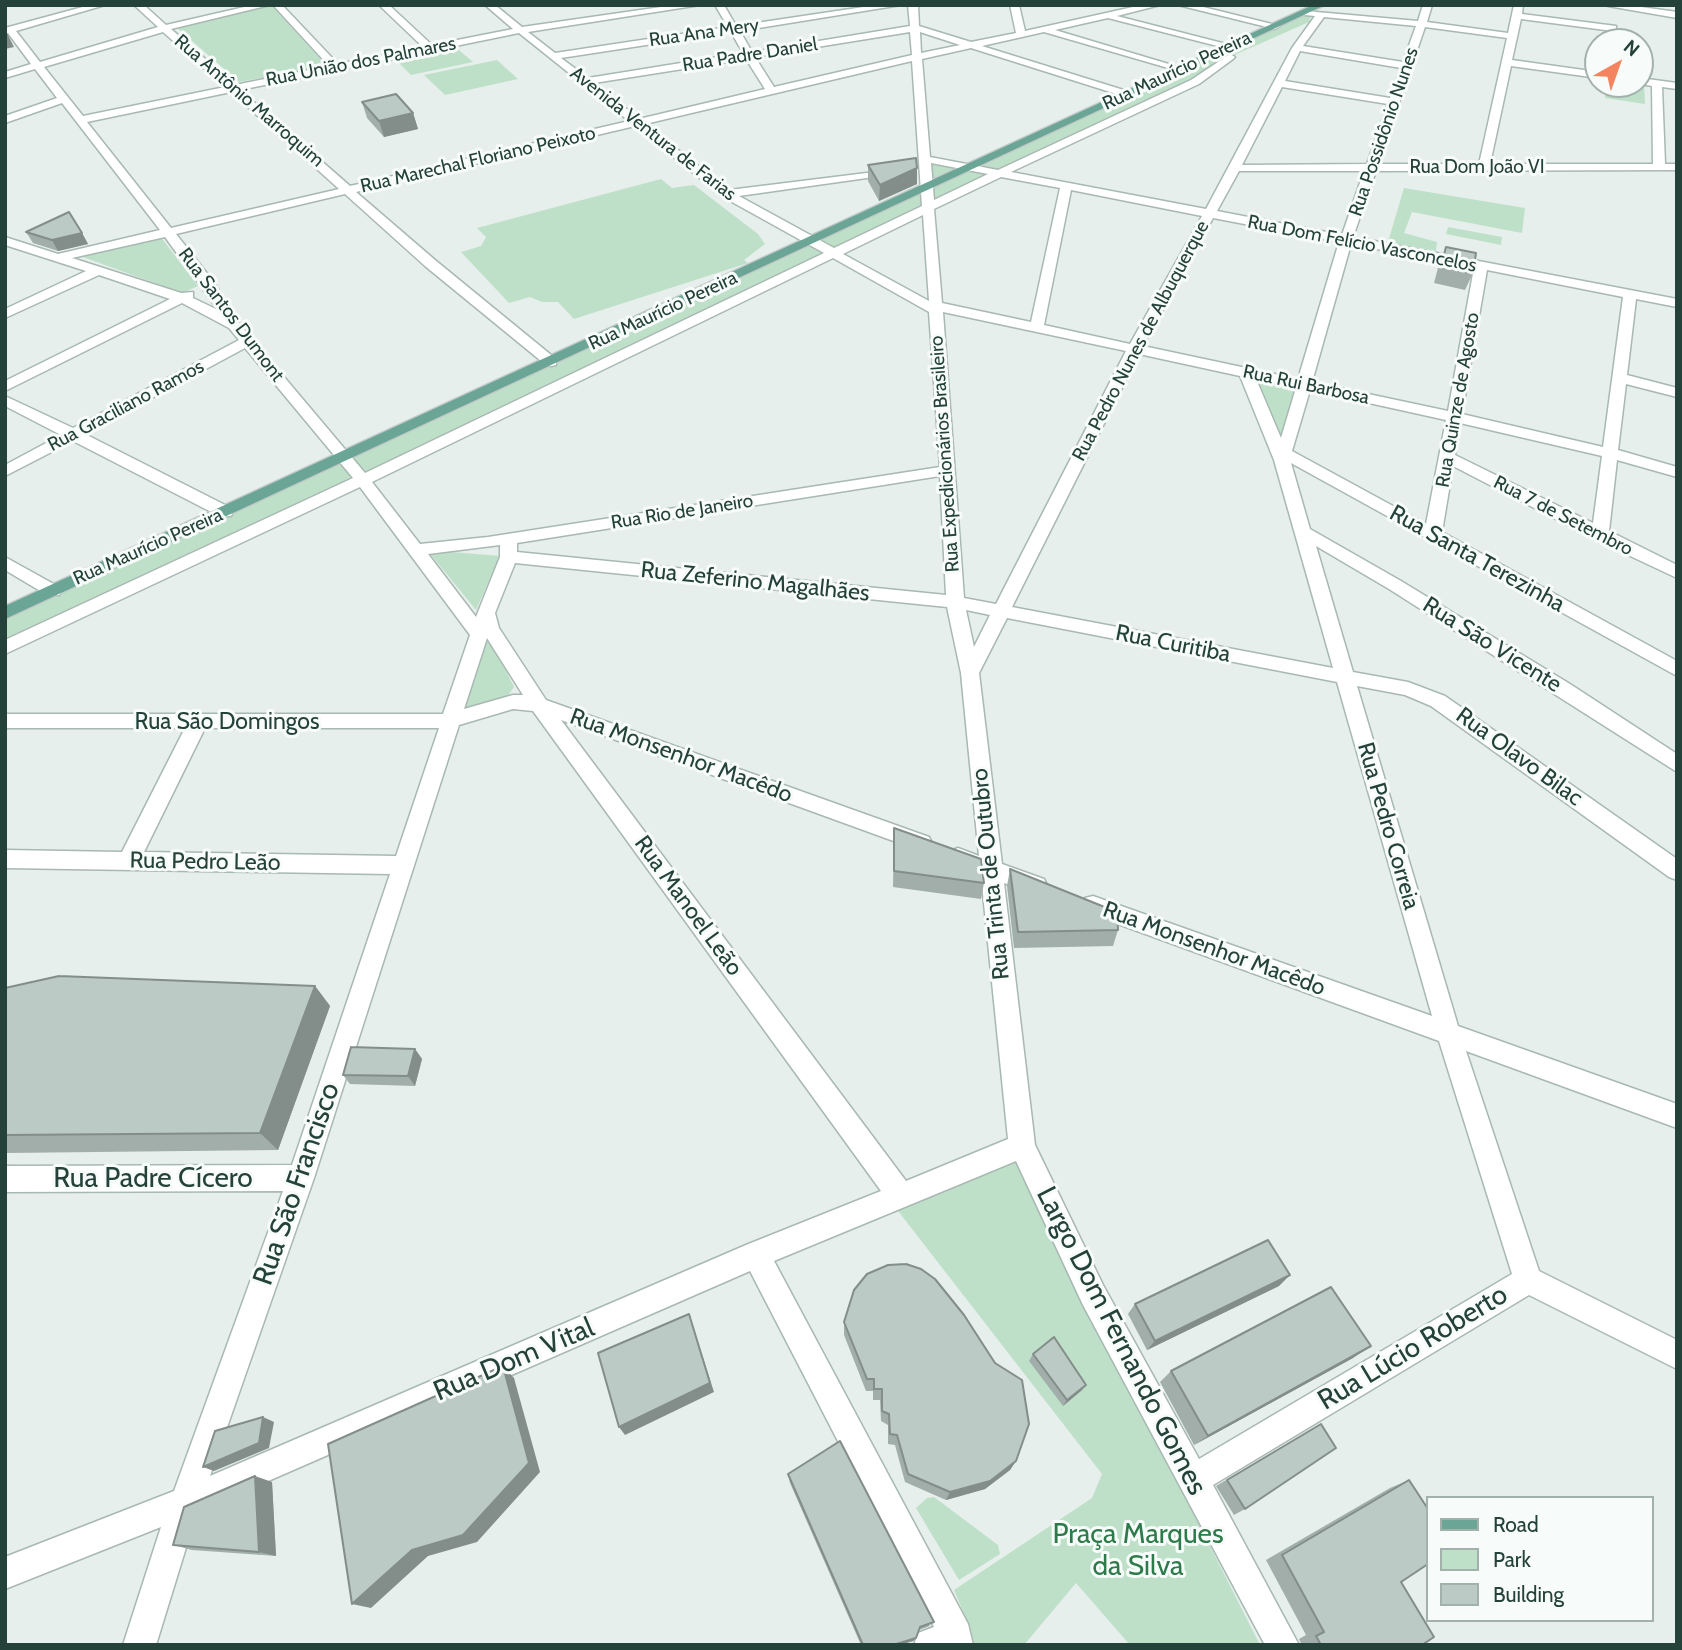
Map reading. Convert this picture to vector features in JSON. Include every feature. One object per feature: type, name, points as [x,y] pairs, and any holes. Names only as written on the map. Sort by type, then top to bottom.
[{"type":"main road","name":"Rua Maurício Pereira","points":[[5,613],[1178,70],[1230,52],[1275,26],[1321,9]]},
{"type":"street","points":[[7,31],[101,5]]},
{"type":"street","name":"Rua Antônio Marroquim","points":[[138,5],[430,263],[551,362]]},
{"type":"street","points":[[5,75],[165,28],[266,5]]},
{"type":"street","points":[[277,5],[335,67]]},
{"type":"street","points":[[383,5],[430,48]]},
{"type":"street","name":"Avenida Ventura de Farias","points":[[489,5],[635,124],[727,194],[935,308]]},
{"type":"street","points":[[621,5],[631,14]]},
{"type":"street","name":"Rua União dos Palmares","points":[[79,120],[520,30],[696,5]]},
{"type":"street","points":[[719,5],[771,91]]},
{"type":"street","name":"Rua Ana Mery","points":[[552,56],[897,5]]},
{"type":"street","name":"Rua Expedicionários Brasileiro","points":[[913,5],[948,470],[955,602]]},
{"type":"street","points":[[1014,5],[1021,34]]},
{"type":"street","points":[[1095,5],[1102,17],[1230,52]]},
{"type":"street","name":"Rua Marechal Floriano Peixoto","points":[[58,258],[917,57],[1156,5]]},
{"type":"street","points":[[1182,5],[1275,26]]},
{"type":"street","name":"Rua Possidônio Nunes","points":[[1280,454],[1346,240],[1428,5]]},
{"type":"street","points":[[1613,28],[1613,6],[1677,15]]},
{"type":"street","points":[[1321,9],[1511,36]]},
{"type":"street","name":"Rua Pedro Nunes de Albuquerque","points":[[970,674],[1134,349],[1235,168],[1297,48],[1321,9]]},
{"type":"street","points":[[1484,166],[1518,11],[1608,28]]},
{"type":"street","points":[[916,28],[1126,94]]},
{"type":"street","name":"Rua Padre Daniel","points":[[584,82],[916,28]]},
{"type":"street","points":[[1043,29],[1178,70]]},
{"type":"street","name":"Rua Santos Dumont","points":[[7,31],[39,65],[208,284],[242,335],[345,457],[416,550],[482,623]]},
{"type":"street","points":[[1297,48],[1407,66]]},
{"type":"street","name":"Rua Maurício Pereira","points":[[5,648],[1195,82],[1230,52]]},
{"type":"street","points":[[1507,62],[1584,73]]},
{"type":"street","points":[[1278,83],[1395,102]]},
{"type":"street","points":[[1654,83],[1677,86]]},
{"type":"street","points":[[1657,83],[1659,167]]},
{"type":"street","points":[[5,120],[64,99]]},
{"type":"street","points":[[1075,150],[1081,135]]},
{"type":"street","name":"Rua Dom Felício Vasconcelos","points":[[727,194],[925,163],[968,168],[1677,303]]},
{"type":"street","name":"Rua Dom João VI","points":[[1235,168],[1677,167]]},
{"type":"street","points":[[1037,327],[1066,187]]},
{"type":"street","points":[[5,242],[182,298],[214,313],[242,335]]},
{"type":"street","name":"Rua Quinze de Agosto","points":[[1433,534],[1481,266]]},
{"type":"street","points":[[5,314],[98,271]]},
{"type":"street","points":[[5,387],[208,284]]},
{"type":"street","points":[[900,290],[920,292],[934,289]]},
{"type":"street","points":[[1600,535],[1630,295]]},
{"type":"street","name":"Rua Rui Barbosa","points":[[935,308],[1037,327],[1454,417],[1677,471]]},
{"type":"street","name":"Rua Graciliano Ramos","points":[[5,471],[74,435],[242,335]]},
{"type":"street","name":"Rua Pedro Correia","points":[[1246,372],[1280,454],[1448,1032],[1528,1280]]},
{"type":"street","points":[[1621,378],[1677,393]]},
{"type":"street","points":[[5,400],[225,513]]},
{"type":"street","name":"Rua Santa Terezinha","points":[[1280,454],[1433,534],[1677,669]]},
{"type":"street","name":"Rua 7 de Setembro","points":[[1448,458],[1677,572]]},
{"type":"street","name":"Rua Rio de Janeiro","points":[[416,550],[508,548],[948,470]]},
{"type":"street","name":"Rua São Vicente","points":[[1303,532],[1395,584],[1677,764]]},
{"type":"street","name":"Rua Zeferino Magalhães","points":[[508,548],[1002,610]]},
{"type":"street","name":"Rua São Francisco","points":[[139,1645],[185,1502],[301,1178],[508,548]]},
{"type":"street","points":[[5,562],[52,591]]},
{"type":"street","name":"Rua Trinta de Outubro","points":[[955,602],[970,674],[1022,1146]]},
{"type":"street","name":"Rua Curitiba","points":[[1002,610],[1345,678]]},
{"type":"street","name":"Rua Manoel Leão","points":[[482,623],[490,629],[539,705],[900,1194]]},
{"type":"street","name":"Rua Olavo Bilac","points":[[1345,678],[1408,689],[1438,701],[1677,871]]},
{"type":"street","name":"Rua Monsenhor Macêdo","points":[[513,702],[539,705],[1677,1116]]},
{"type":"street","name":"Rua São Domingos","points":[[5,721],[449,721],[513,702]]},
{"type":"street","points":[[129,860],[198,722]]},
{"type":"street","name":"Rua Pedro Leão","points":[[5,859],[404,865]]},
{"type":"street","name":"Rua Dom Vital","points":[[5,1573],[185,1502],[756,1255],[1022,1146]]},
{"type":"street","name":"Largo Dom Fernando Gomes","points":[[1022,1146],[1093,1295],[1283,1645]]},
{"type":"street","name":"Rua Padre Cícero","points":[[5,1179],[301,1178]]},
{"type":"street","points":[[756,1255],[947,1642]]},
{"type":"street","name":"Rua Lúcio Roberto","points":[[1192,1480],[1528,1280],[1677,1355]]},
{"type":"green space","points":[[272,6],[327,66],[239,82],[175,26]]},
{"type":"green space","points":[[1305,13],[1312,13],[1309,22],[1230,57],[1195,82],[5,648],[5,613],[926,188],[925,159],[968,168]]},
{"type":"green space","points":[[459,50],[473,62],[411,75],[399,63]]},
{"type":"green space","points":[[497,60],[518,79],[445,95],[424,75]]},
{"type":"green space","points":[[1605,98],[1645,98],[1645,104]]},
{"type":"green space","points":[[661,179],[672,188],[694,185],[758,234],[765,244],[744,260],[748,263],[574,319],[558,302],[542,302],[530,297],[509,303],[461,252],[481,246],[486,237],[477,228]]},
{"type":"green space","points":[[1404,188],[1525,208],[1522,233],[1412,212],[1404,233],[1437,242],[1436,251],[1388,242]]},
{"type":"green space","points":[[1448,227],[1502,237],[1501,245],[1446,234]]},
{"type":"green space","points":[[160,236],[198,286],[182,293],[80,256]]},
{"type":"green space","points":[[1246,372],[1302,385],[1283,453]]},
{"type":"green space","points":[[427,550],[500,556],[476,610]]},
{"type":"green space","points":[[484,626],[514,687],[507,697],[461,711]]},
{"type":"green space","name":"Praça Marques da Silva","points":[[1017,1159],[1260,1645],[1130,1645],[1076,1583],[1024,1645],[971,1645],[969,1626],[954,1590],[1092,1498],[1102,1474],[895,1207]]},
{"type":"green space","points":[[934,1497],[998,1545],[1000,1554],[959,1580],[916,1508],[927,1498]]},
{"type":"building","points":[[396,94],[413,113],[379,121],[362,102]]},
{"type":"building","points":[[916,158],[917,168],[880,185],[868,165]]},
{"type":"building","points":[[69,212],[82,233],[52,240],[26,232]]},
{"type":"building","points":[[1446,247],[1476,253],[1473,273],[1441,266]]},
{"type":"building","points":[[894,828],[981,859],[984,883],[894,871]]},
{"type":"building","points":[[1010,869],[1117,912],[1118,930],[1018,932]]},
{"type":"building","points":[[59,976],[315,986],[260,1133],[5,1135],[5,988]]},
{"type":"building","points":[[351,1047],[415,1049],[408,1076],[343,1075]]},
{"type":"building","points":[[1268,1240],[1290,1275],[1155,1341],[1135,1304]]},
{"type":"building","points":[[906,1264],[921,1269],[935,1279],[964,1315],[995,1363],[1022,1380],[1029,1424],[1016,1461],[990,1481],[950,1492],[908,1474],[897,1435],[890,1434],[889,1414],[882,1411],[882,1389],[874,1389],[874,1379],[867,1379],[844,1322],[854,1290],[867,1274],[888,1265]]},
{"type":"building","points":[[1331,1287],[1371,1346],[1208,1436],[1171,1371]]},
{"type":"building","points":[[689,1314],[710,1383],[619,1427],[598,1353]]},
{"type":"building","points":[[1054,1337],[1086,1385],[1067,1400],[1033,1354]]},
{"type":"building","points":[[503,1366],[529,1463],[463,1535],[412,1550],[352,1604],[328,1444]]},
{"type":"building","points":[[263,1417],[259,1443],[203,1467],[215,1431]]},
{"type":"building","points":[[1321,1424],[1336,1448],[1245,1509],[1227,1480]]},
{"type":"building","points":[[840,1441],[934,1622],[920,1627],[916,1638],[893,1645],[863,1645],[788,1474]]},
{"type":"building","points":[[255,1476],[259,1552],[173,1545],[184,1507]]},
{"type":"building","points":[[1409,1480],[1426,1506],[1426,1565],[1401,1582],[1434,1637],[1422,1645],[1321,1645],[1316,1636],[1324,1632],[1282,1555]]}]
